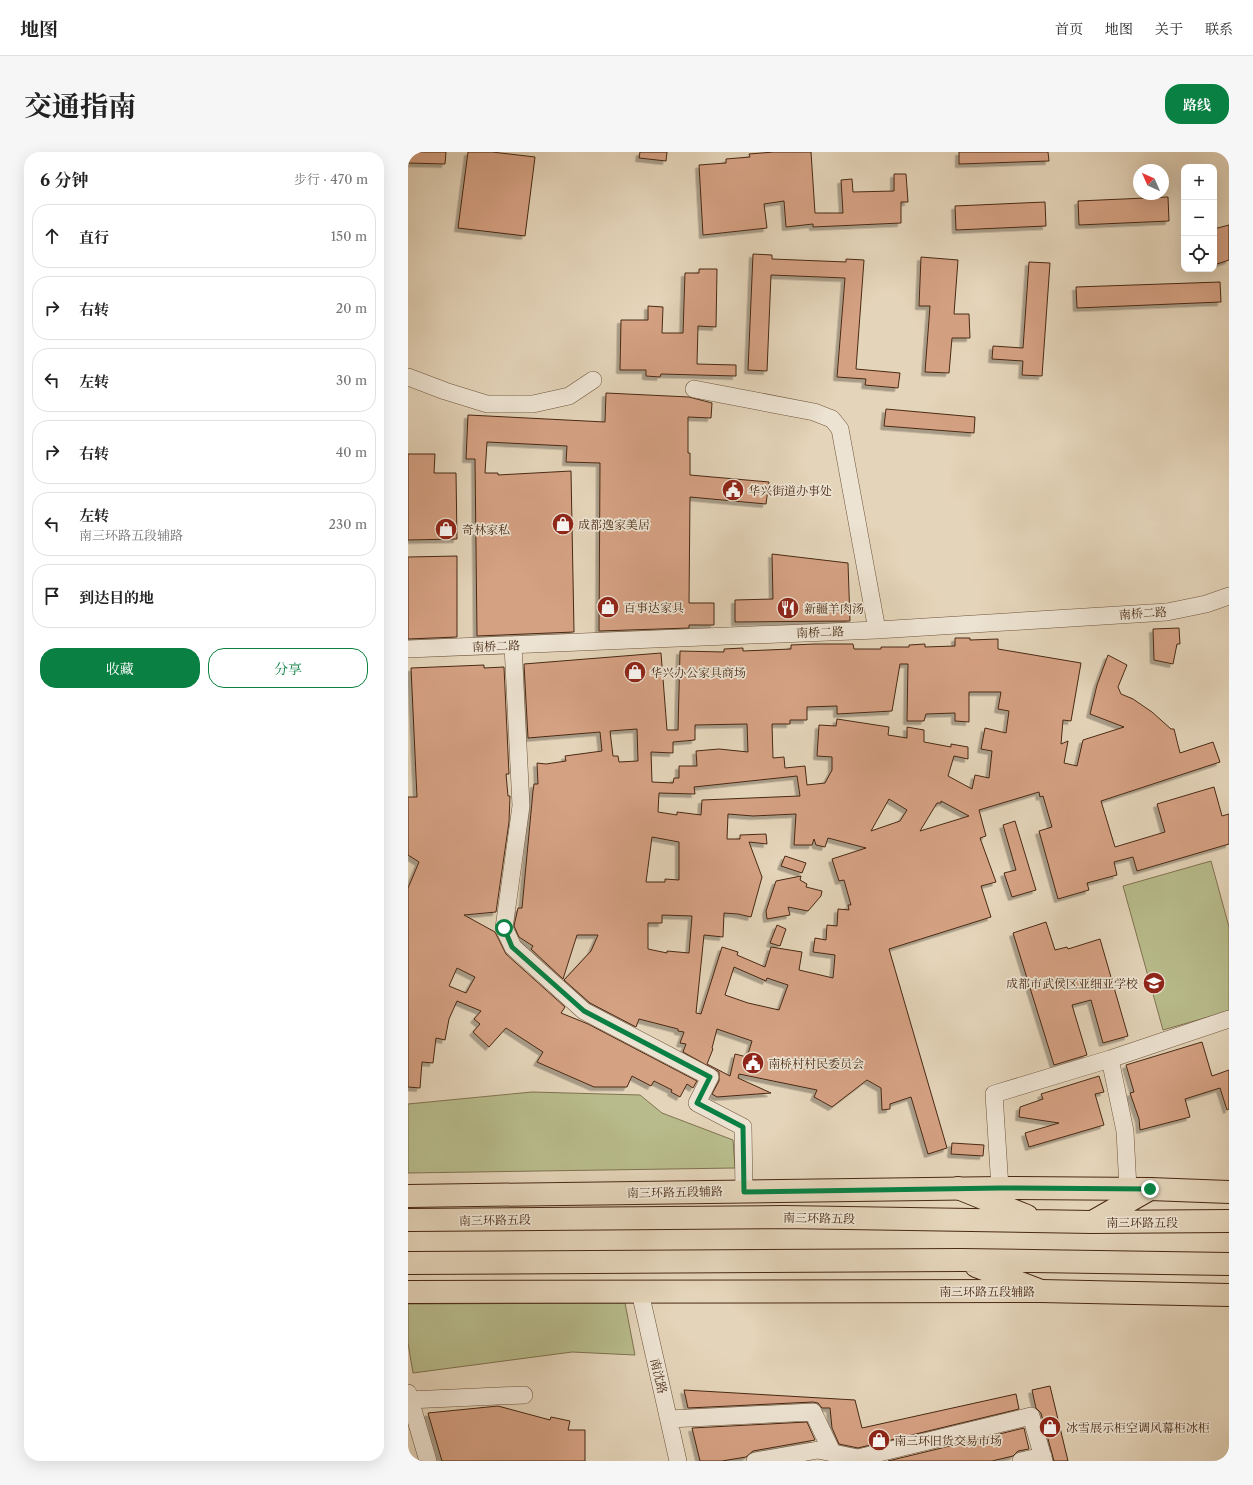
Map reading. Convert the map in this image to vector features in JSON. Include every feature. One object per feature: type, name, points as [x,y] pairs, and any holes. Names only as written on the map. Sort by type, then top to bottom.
[{"type":"main road","name":"南三环路五段辅路","points":[[408,1196],[958,1188],[1150,1189],[1229,1192]]},
{"type":"main road","points":[[958,1188],[1039,1221]]},
{"type":"main road","points":[[1092,1222],[1150,1189]]},
{"type":"main road","name":"南三环路五段","points":[[408,1220],[784,1217],[1092,1222],[1229,1221]]},
{"type":"main road","points":[[408,1263],[961,1260],[1229,1264]]},
{"type":"main road","points":[[961,1260],[1041,1291]]},
{"type":"main road","name":"南三环路五段辅路","points":[[408,1292],[1041,1291],[1229,1295]]},
{"type":"street","points":[[408,377],[487,404],[533,404],[569,396],[594,380]]},
{"type":"street","points":[[694,389],[814,412],[832,419],[840,429],[877,630]]},
{"type":"street","name":"南桥二路","points":[[408,649],[513,646],[877,630],[1167,612],[1206,604],[1229,596]]},
{"type":"street","points":[[513,646],[521,806],[504,928],[512,947],[584,1011],[710,1077],[697,1103],[743,1127],[744,1192]]},
{"type":"street","points":[[1000,1188],[994,1094],[1110,1059],[1229,1019]]},
{"type":"street","points":[[1110,1059],[1125,1131],[1128,1189]]},
{"type":"street","name":"南沈路","points":[[640,1292],[678,1461]]},
{"type":"street","points":[[428,1461],[408,1397],[524,1395]]},
{"type":"street","points":[[669,1419],[813,1412],[832,1452]]},
{"type":"street","points":[[755,1461],[818,1450],[832,1452],[859,1460],[1031,1416],[1043,1458],[1021,1461]]},
{"type":"green space","points":[[1211,861],[1229,927],[1229,1011],[1163,1030],[1123,886]]},
{"type":"green space","points":[[532,1092],[640,1095],[662,1113],[733,1140],[735,1168],[408,1173],[408,1104]]},
{"type":"green space","points":[[625,1303],[635,1355],[572,1352],[413,1373],[408,1343],[408,1304]]},
{"type":"building","points":[[408,152],[446,152],[445,164],[408,163]]},
{"type":"building","points":[[468,152],[492,152],[535,157],[525,236],[458,228]]},
{"type":"building","points":[[640,152],[667,152],[666,161],[639,158]]},
{"type":"building","points":[[811,152],[815,213],[843,213],[841,180],[852,179],[853,192],[894,191],[894,174],[906,174],[908,202],[901,202],[901,223],[813,227],[813,224],[786,227],[784,201],[764,204],[767,228],[703,235],[699,165],[726,163],[726,159],[750,157],[749,154]]},
{"type":"building","points":[[959,152],[1048,152],[1049,161],[959,164]]},
{"type":"building","points":[[1133,199],[1133,200],[1168,200],[1169,221],[1079,225],[1078,201]]},
{"type":"building","points":[[1045,202],[1046,226],[956,230],[955,206]]},
{"type":"building","points":[[1229,225],[1229,260],[1217,264],[1217,236],[1217,228]]},
{"type":"building","points":[[753,254],[772,255],[772,259],[846,262],[846,259],[864,260],[856,369],[900,373],[898,388],[865,385],[866,379],[837,377],[845,278],[771,275],[767,371],[748,370]]},
{"type":"building","points":[[921,257],[958,260],[954,314],[969,314],[970,338],[952,338],[949,373],[925,372],[930,306],[919,306]]},
{"type":"building","points":[[1029,262],[1050,263],[1042,376],[1022,375],[1023,361],[992,359],[993,346],[1023,348]]},
{"type":"building","points":[[699,269],[717,269],[716,327],[698,326],[697,364],[736,365],[736,376],[661,374],[660,377],[646,376],[646,370],[620,370],[621,320],[648,320],[648,306],[663,307],[662,333],[683,333],[685,273],[699,273]]},
{"type":"building","points":[[1220,282],[1221,302],[1077,308],[1076,287]]},
{"type":"building","points":[[606,393],[689,397],[712,403],[711,418],[688,417],[688,453],[690,453],[690,475],[769,482],[766,504],[690,497],[689,603],[714,603],[714,625],[689,625],[689,628],[599,631],[600,463],[566,462],[567,446],[487,442],[485,473],[498,473],[498,475],[571,471],[574,632],[477,636],[475,459],[466,459],[468,415],[605,422]]},
{"type":"building","points":[[886,409],[975,417],[974,433],[884,426]]},
{"type":"building","points":[[408,454],[435,454],[434,473],[456,473],[457,539],[408,540]]},
{"type":"building","points":[[772,554],[848,563],[850,621],[735,622],[735,600],[773,599]]},
{"type":"building","points":[[457,556],[457,637],[408,639],[408,557]]},
{"type":"building","points":[[1179,628],[1180,644],[1177,644],[1173,664],[1154,660],[1153,629]]},
{"type":"building","points":[[955,638],[970,638],[970,640],[998,639],[998,649],[1081,663],[1071,721],[1063,720],[1061,744],[1068,741],[1064,763],[1077,766],[1083,740],[1124,727],[1090,714],[1097,685],[1108,655],[1127,665],[1118,687],[1121,694],[1133,699],[1152,712],[1171,729],[1174,729],[1180,753],[1213,742],[1220,762],[1101,801],[1115,847],[1165,832],[1157,804],[1214,787],[1222,816],[1229,814],[1229,844],[1137,871],[1133,857],[1114,862],[1117,875],[1087,883],[1089,890],[1058,899],[1039,831],[1052,827],[1043,796],[1040,797],[1039,792],[979,810],[986,836],[980,838],[996,882],[981,886],[991,917],[889,949],[947,1148],[928,1154],[911,1097],[890,1104],[890,1109],[882,1110],[881,1088],[867,1080],[832,1107],[814,1097],[817,1090],[739,1074],[738,1078],[771,1093],[717,1097],[712,1094],[719,1081],[719,1072],[683,1052],[686,1044],[680,1043],[684,1032],[678,1031],[678,1029],[639,1019],[636,1027],[590,1003],[564,980],[591,951],[598,935],[577,935],[563,979],[531,949],[533,946],[519,937],[514,926],[518,908],[522,908],[533,791],[534,784],[538,784],[537,763],[546,764],[566,761],[565,756],[602,751],[600,732],[528,738],[524,664],[661,653],[667,730],[678,730],[680,651],[724,652],[724,649],[743,648],[743,651],[791,649],[791,645],[815,644],[853,644],[854,649],[881,649],[881,647],[909,647],[909,645],[925,644],[925,647],[955,646]],"holes":[[[900,664],[908,664],[907,721],[924,721],[926,714],[955,713],[955,721],[969,722],[969,692],[1001,692],[998,709],[1009,711],[1006,733],[985,728],[981,749],[992,751],[989,778],[975,775],[972,789],[948,776],[954,756],[968,759],[968,747],[951,744],[951,747],[924,742],[924,730],[907,727],[907,738],[888,735],[889,727],[837,719],[836,726],[819,725],[817,756],[832,757],[832,770],[825,783],[807,785],[805,766],[785,768],[784,757],[773,758],[772,724],[790,724],[790,720],[807,720],[807,707],[837,706],[837,714],[892,711]],[[747,724],[748,752],[719,749],[696,751],[697,766],[679,766],[679,778],[674,778],[673,783],[652,782],[651,752],[673,753],[673,742],[695,740],[695,725]],[[637,729],[638,761],[619,762],[618,756],[613,756],[610,731]],[[797,776],[800,796],[702,800],[701,815],[677,812],[677,815],[658,812],[659,793],[695,794],[694,787]],[[889,799],[907,810],[900,821],[871,831]],[[941,801],[969,816],[920,831],[937,803],[941,803]],[[728,814],[753,816],[796,814],[794,845],[812,845],[814,839],[816,845],[825,847],[828,838],[866,848],[832,859],[839,881],[844,880],[851,905],[848,905],[849,910],[838,909],[837,926],[827,925],[826,940],[815,938],[813,952],[835,955],[833,978],[799,970],[802,952],[771,947],[765,967],[737,955],[738,952],[722,947],[701,1014],[696,1013],[704,935],[723,937],[724,913],[751,917],[762,877],[749,842],[767,844],[766,834],[740,835],[740,839],[727,839]],[[652,837],[679,842],[679,880],[665,879],[665,882],[646,882]],[[662,915],[692,916],[689,953],[667,951],[667,953],[648,949],[648,923],[662,923]],[[734,967],[766,981],[767,978],[788,985],[779,1010],[748,1003],[725,995]],[[717,1029],[752,1041],[747,1057],[735,1054],[730,1076],[707,1064],[713,1049]]]},
{"type":"building","points":[[484,665],[484,668],[504,667],[509,774],[506,774],[508,796],[510,796],[509,822],[496,912],[464,915],[495,932],[506,954],[565,1007],[561,1013],[588,1024],[697,1081],[693,1088],[687,1084],[680,1097],[671,1092],[672,1090],[654,1081],[651,1086],[632,1076],[627,1087],[594,1087],[537,1062],[543,1052],[506,1028],[489,1047],[473,1032],[480,1024],[474,1019],[481,1011],[457,1001],[449,1019],[445,1040],[436,1038],[433,1063],[422,1062],[420,1088],[408,1087],[408,888],[419,862],[408,855],[408,797],[417,797],[411,668]],"holes":[[[457,968],[475,977],[466,993],[449,986]]]},
{"type":"building","points":[[1015,821],[1036,890],[1012,897],[1004,873],[1016,870],[1003,825]]},
{"type":"building","points":[[785,856],[806,863],[802,873],[781,866]]},
{"type":"building","points":[[801,876],[800,880],[807,884],[806,887],[822,891],[821,896],[808,911],[788,907],[790,915],[767,919],[766,911],[776,881]]},
{"type":"building","points":[[1046,922],[1055,950],[1067,947],[1068,949],[1100,939],[1128,1036],[1103,1043],[1091,1000],[1072,1005],[1087,1055],[1054,1065],[1013,933]]},
{"type":"building","points":[[777,925],[786,929],[780,946],[770,943]]},
{"type":"building","points":[[1202,1042],[1212,1076],[1229,1070],[1229,1109],[1227,1110],[1220,1088],[1185,1099],[1190,1117],[1140,1130],[1139,1119],[1130,1093],[1134,1092],[1126,1065]]},
{"type":"building","points":[[1099,1076],[1104,1092],[1095,1094],[1104,1125],[1029,1147],[1025,1133],[1059,1123],[1019,1117],[1020,1107],[1043,1099],[1041,1094]]},
{"type":"building","points":[[952,1143],[984,1145],[983,1156],[951,1154]]},
{"type":"building","points":[[1050,1386],[1068,1461],[1054,1461],[1041,1413],[1036,1408],[1032,1390]]},
{"type":"building","points":[[684,1390],[855,1400],[862,1428],[1016,1394],[1019,1409],[858,1448],[839,1444],[832,1428],[830,1408],[822,1408],[818,1403],[688,1408]]},
{"type":"building","points":[[498,1406],[550,1420],[551,1417],[570,1421],[568,1430],[585,1430],[585,1461],[442,1461],[428,1413]]},
{"type":"building","points":[[807,1422],[815,1440],[753,1451],[746,1457],[722,1461],[700,1461],[692,1428]]},
{"type":"building","points":[[1024,1428],[1029,1449],[1018,1451],[1013,1456],[992,1461],[888,1461]]},
{"type":"place","name":"华兴街道办事处","points":[[733,490]]},
{"type":"place","name":"成都逸家美居","points":[[563,524]]},
{"type":"place","name":"奇林家私","points":[[446,529]]},
{"type":"place","name":"百事达家具","points":[[608,607]]},
{"type":"place","name":"新疆羊肉汤","points":[[788,608]]},
{"type":"place","name":"华兴办公家具商场","points":[[635,672]]},
{"type":"place","name":"成都市武侯区亚细亚学校","points":[[1154,983]]},
{"type":"place","name":"南桥村村民委员会","points":[[753,1063]]},
{"type":"place","name":"冰雪展示柜空调风幕柜冰柜","points":[[1050,1427]]},
{"type":"place","name":"南三环旧货交易市场","points":[[879,1440]]},
{"type":"route","points":[[504,928],[512,947],[542,972],[584,1011],[625,1031],[710,1077],[697,1103],[743,1127],[744,1192],[1000,1188],[1150,1189]]}]
